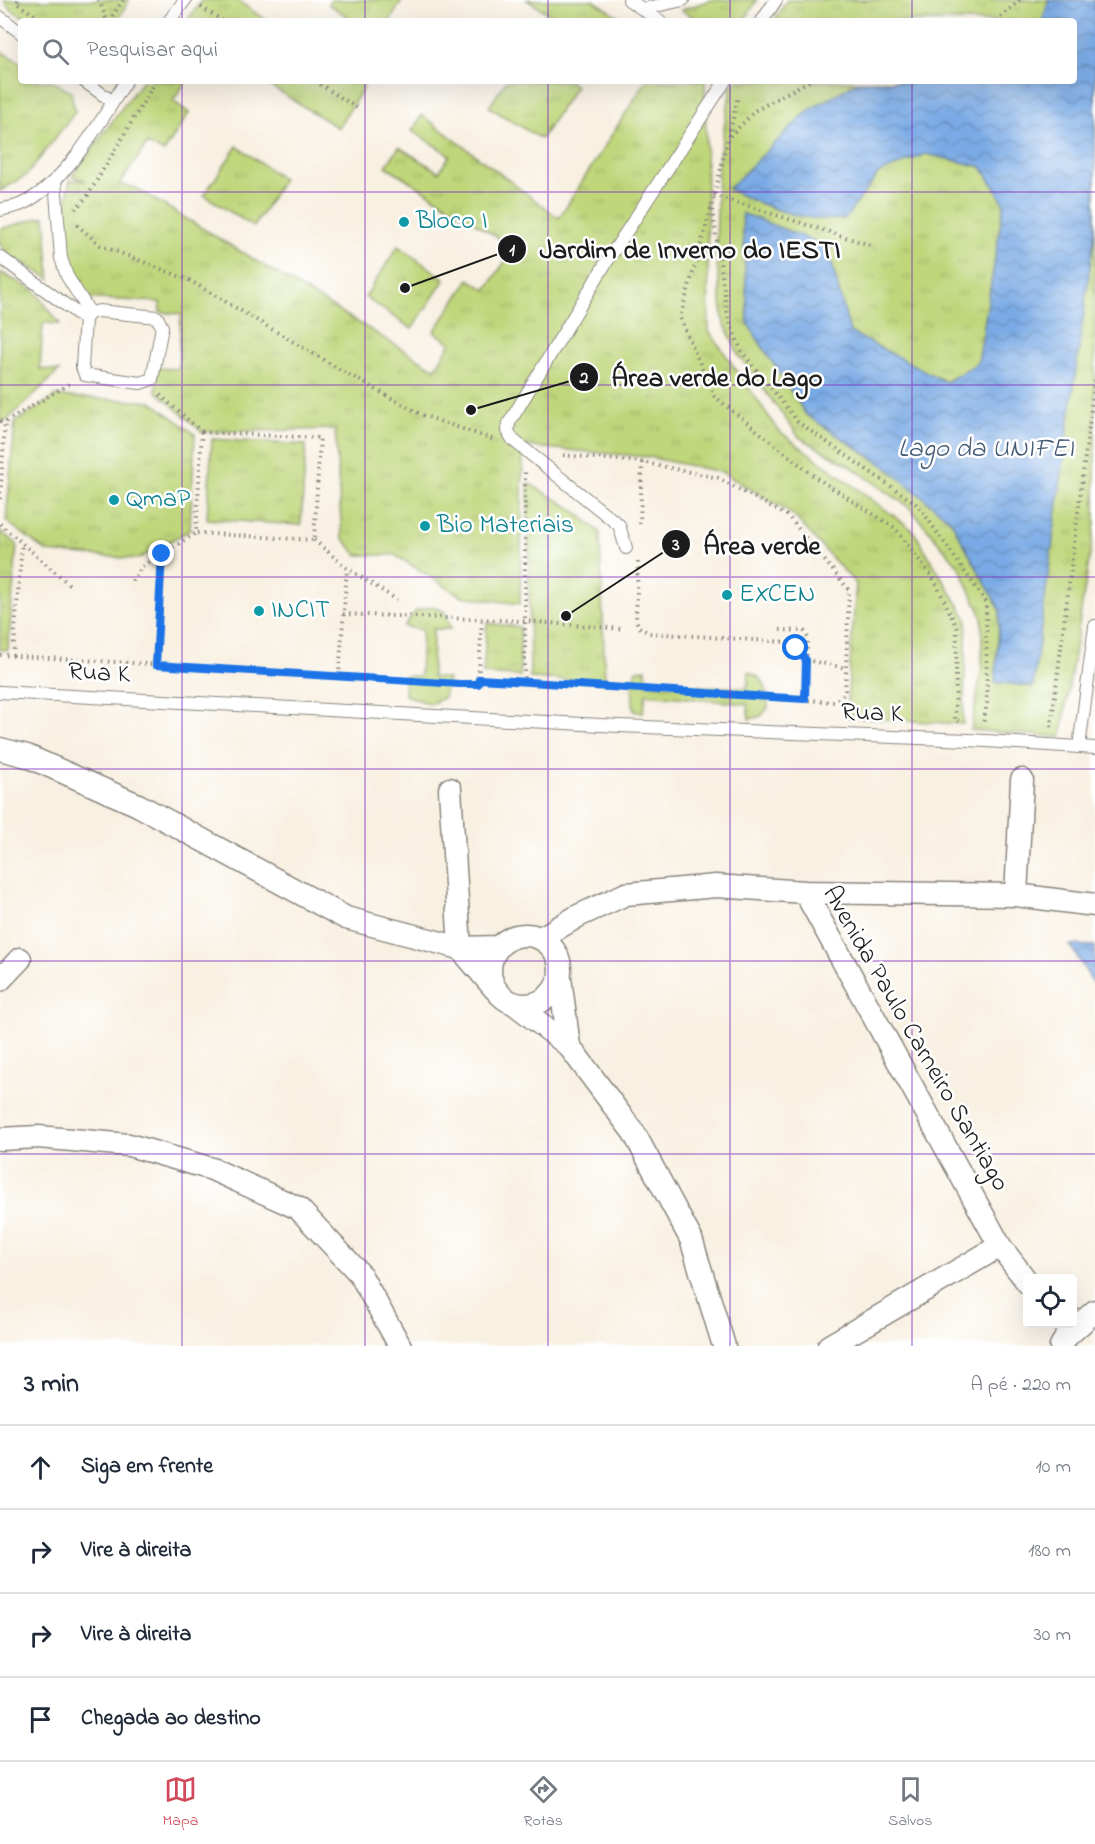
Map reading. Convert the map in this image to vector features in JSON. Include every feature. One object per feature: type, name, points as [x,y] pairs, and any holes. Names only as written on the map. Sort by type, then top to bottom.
[{"type":"street","points":[[0,749],[27,756],[138,805],[346,918],[460,948],[498,947],[518,935],[541,938],[550,945],[560,972],[569,1046]]},
{"type":"street","points":[[1016,895],[1022,780]]},
{"type":"street","points":[[450,789],[460,948],[496,990],[569,1046],[634,1133],[691,1239],[724,1346]]},
{"type":"street","name":"Avenida Paulo Carneiro Santiago","points":[[541,938],[578,916],[626,894],[716,886],[805,892],[1000,1246],[1023,1276]]},
{"type":"street","points":[[805,892],[1016,895],[1095,905],[1095,889]]},
{"type":"street","points":[[514,1004],[526,1005],[548,997],[560,972],[578,916]]},
{"type":"street","points":[[496,990],[489,968],[498,947]]},
{"type":"street","points":[[0,980],[20,959]]},
{"type":"street","points":[[0,1139],[38,1137],[129,1144],[212,1169],[298,1208],[360,1274],[400,1346]]},
{"type":"street","points":[[829,1346],[1000,1246]]},
{"type":"street","points":[[1065,1338],[1095,1311]]},
{"type":"lane","points":[[171,18],[185,0]]},
{"type":"lane","points":[[629,0],[656,18]]},
{"type":"lane","points":[[644,9],[683,0]]},
{"type":"lane","points":[[764,18],[776,0]]},
{"type":"lane","points":[[0,17],[18,31]]},
{"type":"lane","points":[[88,84],[112,102]]},
{"type":"lane","points":[[0,210],[23,204],[55,180],[124,84]]},
{"type":"lane","points":[[632,550],[620,525],[513,440],[508,431],[511,415],[722,84]]},
{"type":"lane","points":[[55,180],[61,258],[67,276],[87,316],[82,367],[85,375],[140,383],[152,379],[162,327],[157,317],[99,311],[87,316]]},
{"type":"lane","points":[[0,257],[87,316]]},
{"type":"lane","points":[[1079,747],[1095,626]]},
{"type":"lane","name":"Rua K","points":[[0,692],[620,726],[969,740],[1095,748]]},
{"type":"path","points":[[18,0],[16,3],[39,18]]},
{"type":"path","points":[[99,0],[107,18]]},
{"type":"path","points":[[110,18],[123,0]]},
{"type":"path","points":[[194,0],[219,18]]},
{"type":"path","points":[[999,18],[1020,0]]},
{"type":"path","points":[[68,217],[87,197],[154,84]]},
{"type":"path","points":[[320,84],[357,108]]},
{"type":"path","points":[[728,138],[756,110],[804,84]]},
{"type":"path","points":[[738,92],[712,207],[680,318],[714,396],[815,477],[896,528],[935,581],[957,628],[955,720],[965,722]]},
{"type":"path","points":[[714,195],[873,246]]},
{"type":"path","points":[[712,207],[728,318],[742,352],[798,422],[918,505],[986,602],[987,703],[983,725]]},
{"type":"path","points":[[76,224],[100,245],[189,280],[344,372],[423,415],[496,441],[513,440]]},
{"type":"path","points":[[0,500],[2,421],[85,375]]},
{"type":"path","points":[[1040,729],[1051,730],[1095,377]]},
{"type":"path","points":[[152,379],[156,391],[202,432],[320,438],[314,540]]},
{"type":"path","points":[[196,533],[202,432]]},
{"type":"path","points":[[479,679],[525,684],[834,702],[845,693],[849,590],[788,516],[718,478],[642,462],[531,454],[525,462],[525,684]]},
{"type":"path","points":[[639,530],[642,462]]},
{"type":"path","points":[[0,524],[71,586]]},
{"type":"path","points":[[132,581],[143,566],[196,533],[314,540],[347,568],[397,600]]},
{"type":"path","points":[[13,656],[22,543]]},
{"type":"path","points":[[632,550],[636,620],[639,627],[649,633],[785,642],[796,648],[806,660],[846,668]]},
{"type":"path","points":[[156,665],[162,554]]},
{"type":"path","points":[[339,676],[347,568]]},
{"type":"path","points":[[343,614],[525,621],[622,629]]},
{"type":"path","points":[[0,655],[478,684],[482,620]]},
{"type":"path","points":[[780,630],[804,631],[808,638],[805,699]]},
{"type":"path","points":[[974,723],[994,726]]},
{"type":"green space","points":[[4,0],[129,0],[120,18],[30,18],[11,10]]},
{"type":"green space","points":[[202,0],[237,0],[263,18],[189,18]]},
{"type":"green space","points":[[331,0],[402,0],[392,18],[350,18],[328,4]]},
{"type":"green space","points":[[527,0],[593,0],[621,18],[555,18]]},
{"type":"green space","points":[[711,0],[757,0],[746,18],[695,18],[681,10]]},
{"type":"green space","name":"Lago da UNIFEI","points":[[787,0],[1095,0],[1095,523],[1061,737],[971,730],[982,666],[982,617],[960,568],[910,508],[850,466],[799,437],[739,356],[723,320],[716,254],[718,162],[733,84],[1077,84],[1077,18],[776,18]]},
{"type":"green space","points":[[0,51],[18,61],[18,84],[57,84],[71,92],[75,112],[27,175],[0,191]]},
{"type":"green space","points":[[140,84],[184,84],[173,101],[189,113],[164,152],[147,144],[119,185],[134,187],[435,369],[451,343],[434,332],[469,279],[486,290],[514,248],[386,166],[399,147],[439,172],[450,155],[412,131],[422,115],[559,218],[644,84],[705,84],[709,331],[779,431],[913,530],[967,619],[963,724],[846,717],[856,584],[792,514],[722,472],[648,457],[523,446],[520,604],[461,596],[395,555],[357,555],[342,537],[335,429],[202,432],[156,391],[158,368],[178,369],[181,314],[160,312],[160,302],[82,298],[69,254],[64,222],[70,180],[87,181],[72,176]]},
{"type":"green space","points":[[267,84],[360,84],[364,87],[338,128]]},
{"type":"green space","points":[[504,84],[573,84],[576,86],[541,139],[489,107]]},
{"type":"green space","points":[[237,146],[283,179],[254,227],[204,195]]},
{"type":"green space","points":[[45,216],[50,279],[10,256],[0,245],[0,229]]},
{"type":"green space","points":[[398,246],[445,279],[412,329],[365,297]]},
{"type":"green space","points":[[0,272],[35,291],[60,324],[43,323],[40,369],[59,371],[5,422],[0,421]]},
{"type":"green space","points":[[56,396],[152,402],[195,434],[190,530],[138,559],[47,552],[6,521],[15,422]]},
{"type":"green space","points":[[212,439],[306,445],[301,525],[207,519]]},
{"type":"green space","points":[[528,483],[571,508],[600,532],[605,682],[530,678]]},
{"type":"green space","points":[[0,531],[17,544],[8,650],[0,650]]},
{"type":"green space","points":[[433,606],[445,612],[451,629],[433,629],[432,677],[448,679],[444,698],[430,704],[405,695],[404,676],[420,676],[422,630],[404,626],[416,611]]},
{"type":"green space","points":[[487,623],[520,627],[520,676],[483,674]]},
{"type":"green space","points":[[646,669],[646,684],[747,688],[749,672],[763,682],[768,708],[761,716],[749,719],[747,704],[646,694],[643,713],[634,711],[632,684],[636,670]]},
{"type":"water","name":"Lago da UNIFEI","points":[[1049,0],[1095,0],[1095,230],[1033,687],[995,682],[1000,610],[951,521],[885,466],[806,415],[748,324],[742,213],[827,246],[850,332],[946,382],[978,363],[1004,203],[982,167],[926,154],[879,173],[845,219],[830,220],[800,216],[728,189],[809,110],[854,84],[1077,84],[1077,18],[1043,18]]},
{"type":"water","points":[[1070,945],[1095,946],[1095,986]]},
{"type":"place","name":"Bloco I","points":[[404,222]]},
{"type":"place","name":"Jardim de Inverno do IESTI","points":[[405,288]]},
{"type":"place","name":"Área verde do Lago","points":[[471,410]]},
{"type":"place","name":"QmaP","points":[[114,500]]},
{"type":"place","name":"Bio Materiais","points":[[425,526]]},
{"type":"place","name":"EXCEN","points":[[727,595]]},
{"type":"place","name":"INCIT","points":[[259,611]]},
{"type":"place","name":"Área verde","points":[[566,616]]},
{"type":"route","points":[[162,554],[156,665],[460,684],[478,684],[479,679],[525,684],[805,699],[806,660],[796,648]]}]
